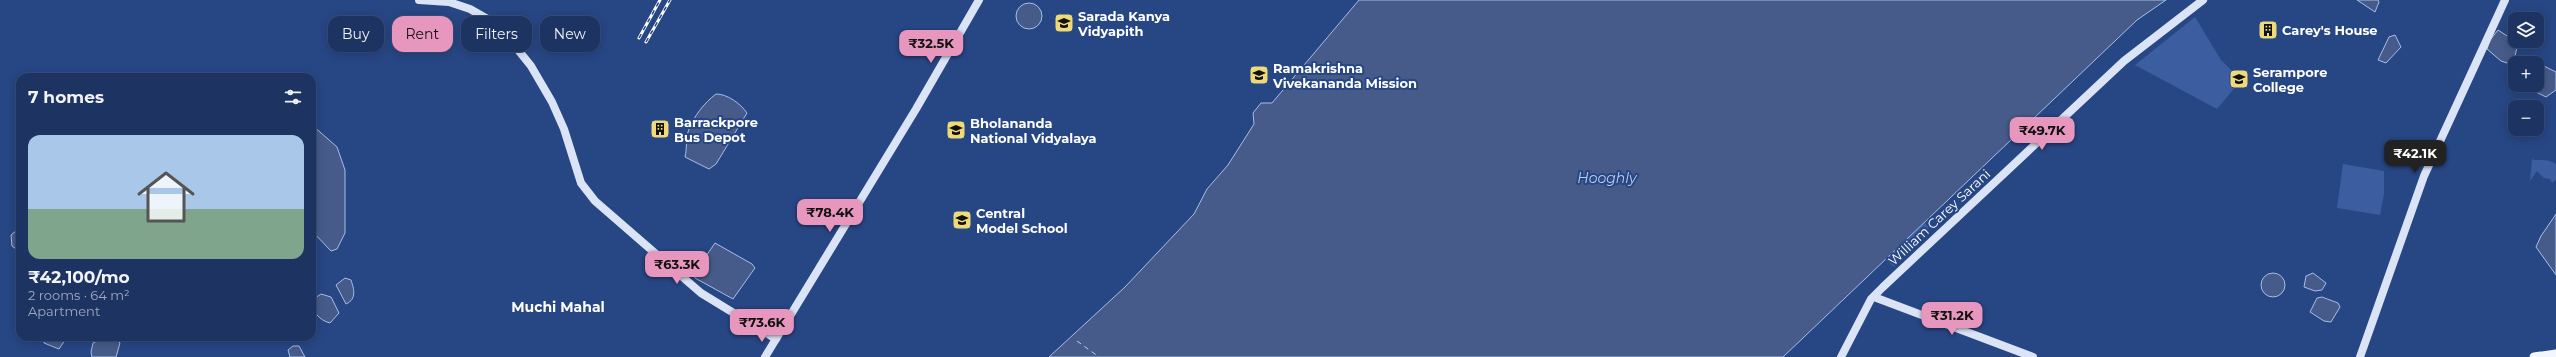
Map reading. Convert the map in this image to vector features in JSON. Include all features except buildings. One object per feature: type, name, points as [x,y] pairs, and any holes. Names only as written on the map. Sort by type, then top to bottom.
[{"type":"main road","points":[[2534,357],[2556,354]]},
{"type":"street","points":[[418,0],[449,2],[470,9],[498,25],[531,66],[552,102],[564,129],[580,183],[595,201],[701,293],[776,339]]},
{"type":"street","points":[[765,357],[920,103],[979,0]]},
{"type":"street","name":"William Carey Sarani","points":[[1841,357],[1874,297],[1949,223],[2124,61],[2203,0]]},
{"type":"street","points":[[2360,357],[2424,176],[2505,0]]},
{"type":"street","points":[[1874,297],[2032,357]]},
{"type":"shaded area","points":[[2195,17],[2221,60],[2241,80],[2217,109],[2135,65]]},
{"type":"shaded area","points":[[2532,159],[2545,160],[2556,164],[2556,180],[2552,183],[2550,179],[2544,178],[2537,171],[2530,181]]},
{"type":"shaded area","points":[[2343,164],[2384,171],[2384,194],[2380,215],[2337,208]]},
{"type":"shaded area","points":[[1921,218],[1929,228],[1900,257],[1895,250],[1899,258],[1894,267],[1882,257]]},
{"type":"water","name":"Hooghly","points":[[1359,0],[2166,0],[2137,20],[1783,357],[1049,357],[1125,287],[1194,214],[1207,189],[1228,165],[1254,124],[1253,113],[1261,103],[1272,103]]},
{"type":"water","points":[[2357,0],[2378,0],[2379,2],[2375,12]]},
{"type":"water","points":[[1029,3],[1038,7],[1042,16],[1038,25],[1029,29],[1020,25],[1016,16],[1020,7]]},
{"type":"water","points":[[2498,30],[2508,36],[2508,48],[2517,48],[2515,56],[2508,56],[2508,63],[2501,61],[2487,49],[2490,40]]},
{"type":"water","points":[[2395,35],[2401,47],[2386,63],[2378,60],[2389,37]]},
{"type":"water","points":[[2544,66],[2556,72],[2556,90],[2546,97],[2536,92],[2544,92]]},
{"type":"water","points":[[716,94],[720,94],[733,100],[747,113],[716,164],[709,169],[685,157],[687,134],[690,126],[703,106]]},
{"type":"water","points":[[316,129],[337,147],[345,170],[345,233],[337,249],[331,251],[316,235]]},
{"type":"water","points":[[2556,214],[2556,275],[2536,247],[2541,236]]},
{"type":"water","points":[[16,231],[16,249],[12,246],[11,235]]},
{"type":"water","points":[[715,243],[752,264],[755,268],[733,299],[695,278],[693,275]]},
{"type":"water","points":[[2273,273],[2282,276],[2285,285],[2282,294],[2273,297],[2264,294],[2261,285],[2264,276]]},
{"type":"water","points":[[2313,273],[2326,283],[2322,290],[2315,291],[2304,287],[2306,276]]},
{"type":"water","points":[[345,278],[351,280],[354,290],[352,299],[346,304],[336,285]]},
{"type":"water","points":[[321,294],[331,297],[339,313],[330,323],[319,318],[316,314],[316,297]]},
{"type":"water","points":[[2322,297],[2338,303],[2340,307],[2331,322],[2324,321],[2310,312],[2317,298]]},
{"type":"water","points":[[44,341],[64,341],[59,349],[44,343]]},
{"type":"water","points":[[97,341],[118,341],[120,343],[116,357],[92,357],[91,352],[93,343]]},
{"type":"water","points":[[293,346],[299,346],[305,357],[290,357],[288,350]]},
{"type":"ferry route","points":[[1077,341],[1099,357]]},
{"type":"railway","points":[[639,38],[660,0]]},
{"type":"railway","points":[[646,42],[670,0]]},
{"type":"place","name":"Sarada Kanya Vidyapith","points":[[1064,23]]},
{"type":"place","name":"Carey's House","points":[[2268,30]]},
{"type":"place","name":"Ramakrishna Vivekananda Mission","points":[[1259,75]]},
{"type":"place","name":"Serampore College","points":[[2239,79]]},
{"type":"place","name":"Barrackpore Bus Depot","points":[[660,129]]},
{"type":"place","name":"Bholananda National Vidyalaya","points":[[956,130]]},
{"type":"place","name":"Central Model School","points":[[962,220]]},
{"type":"district","name":"Muchi Mahal","points":[[558,307]]}]
